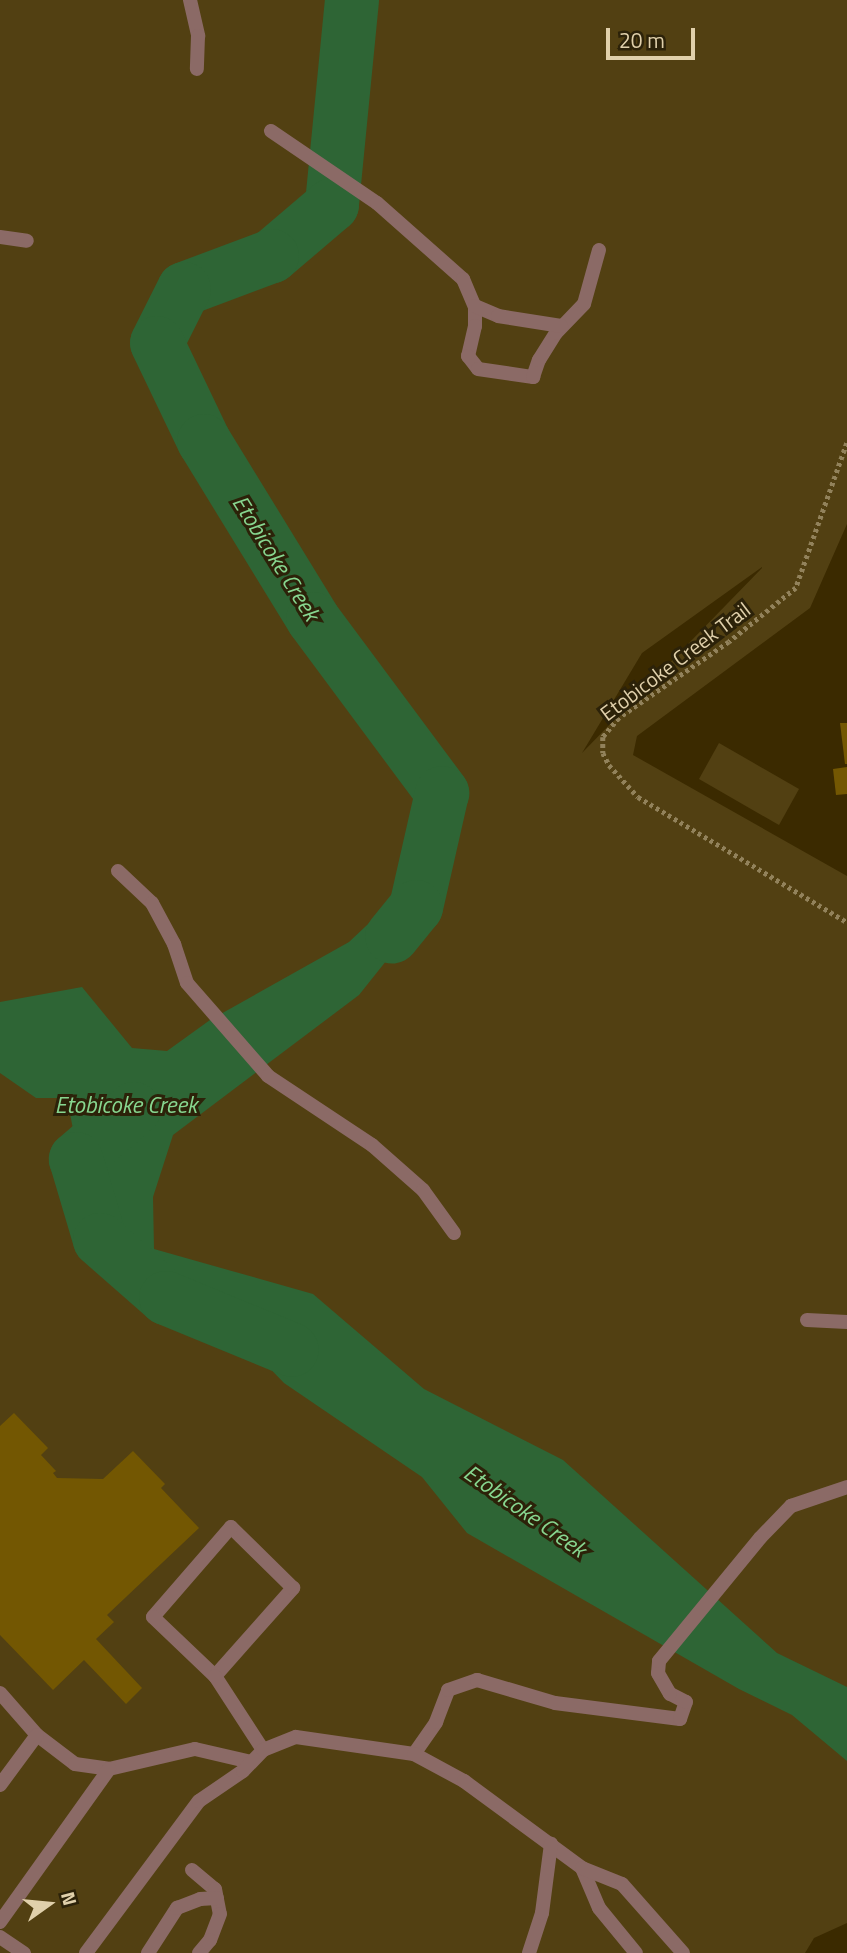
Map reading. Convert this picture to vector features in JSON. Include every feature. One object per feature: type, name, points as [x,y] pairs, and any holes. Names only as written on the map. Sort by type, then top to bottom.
[{"type":"lane","points":[[190,0],[198,36],[197,69]]},
{"type":"lane","points":[[271,131],[377,203],[463,279],[475,306],[475,326],[468,356],[473,366],[484,371],[533,377],[539,360],[561,326],[584,304],[599,250]]},
{"type":"lane","points":[[0,237],[27,241]]},
{"type":"lane","points":[[475,306],[498,316],[561,326]]},
{"type":"lane","points":[[118,871],[152,903],[174,944],[187,983],[268,1076],[372,1145],[424,1190],[454,1233]]},
{"type":"lane","points":[[807,1320],[847,1322]]},
{"type":"lane","points":[[414,1754],[436,1721],[448,1690],[477,1680],[555,1703],[680,1718],[686,1702],[670,1694],[658,1673],[659,1661],[760,1538],[791,1506],[847,1487]]},
{"type":"lane","points":[[215,1676],[293,1588],[231,1527],[153,1618],[215,1676],[263,1750]]},
{"type":"lane","points":[[0,1693],[37,1735],[75,1764],[109,1769],[195,1749],[251,1762]]},
{"type":"lane","points":[[0,1785],[37,1735]]},
{"type":"lane","points":[[86,1953],[199,1801],[263,1750],[296,1737],[414,1754],[464,1781],[582,1868],[622,1884],[683,1953]]},
{"type":"lane","points":[[0,1922],[109,1769]]},
{"type":"lane","points":[[529,1953],[542,1913],[551,1844]]},
{"type":"lane","points":[[582,1868],[599,1908],[636,1953]]},
{"type":"lane","points":[[192,1870],[215,1889],[220,1914],[210,1940],[199,1953]]},
{"type":"lane","points":[[148,1953],[177,1908],[200,1899],[217,1898]]},
{"type":"lane","points":[[0,1937],[24,1953]]},
{"type":"path","name":"Etobicoke Creek Trail","points":[[847,443],[796,588],[729,642],[619,718],[603,737],[603,753],[609,765],[638,797],[847,922]]},
{"type":"shaded area","points":[[0,0],[847,0],[847,524],[810,608],[637,736],[633,755],[847,876],[847,1923],[814,1938],[805,1953],[0,1953]],"holes":[[[762,568],[582,753],[642,653]]]},
{"type":"shaded area","points":[[719,743],[799,789],[779,825],[699,779]]},
{"type":"water","name":"Etobicoke Creek","points":[[435,861],[402,941],[359,995],[173,1135],[153,1197],[154,1249],[313,1294],[424,1389],[563,1460],[777,1653],[847,1687],[847,1761],[792,1715],[739,1689],[467,1533],[422,1477],[284,1383],[217,1314],[114,1250],[87,1202],[67,1098],[36,1098],[0,1073],[0,1002],[82,987],[132,1048],[167,1051],[210,1020],[349,942]]},
{"type":"building","points":[[840,723],[847,723],[847,764],[845,764]]},
{"type":"building","points":[[847,767],[847,794],[836,795],[833,769]]},
{"type":"building","points":[[14,1413],[48,1448],[41,1455],[56,1471],[53,1473],[57,1478],[103,1479],[133,1451],[165,1484],[161,1488],[199,1528],[107,1615],[114,1622],[96,1639],[142,1688],[126,1704],[84,1660],[53,1690],[0,1635],[0,1426]]},
{"type":"waterway","name":"Etobicoke Creek","points":[[352,0],[332,205],[272,256],[184,289],[157,343],[204,441],[313,619],[442,793],[416,907],[392,937]]},
{"type":"waterway","name":"Etobicoke Creek","points":[[134,1109],[76,1159],[100,1240],[166,1298],[292,1350]]}]
